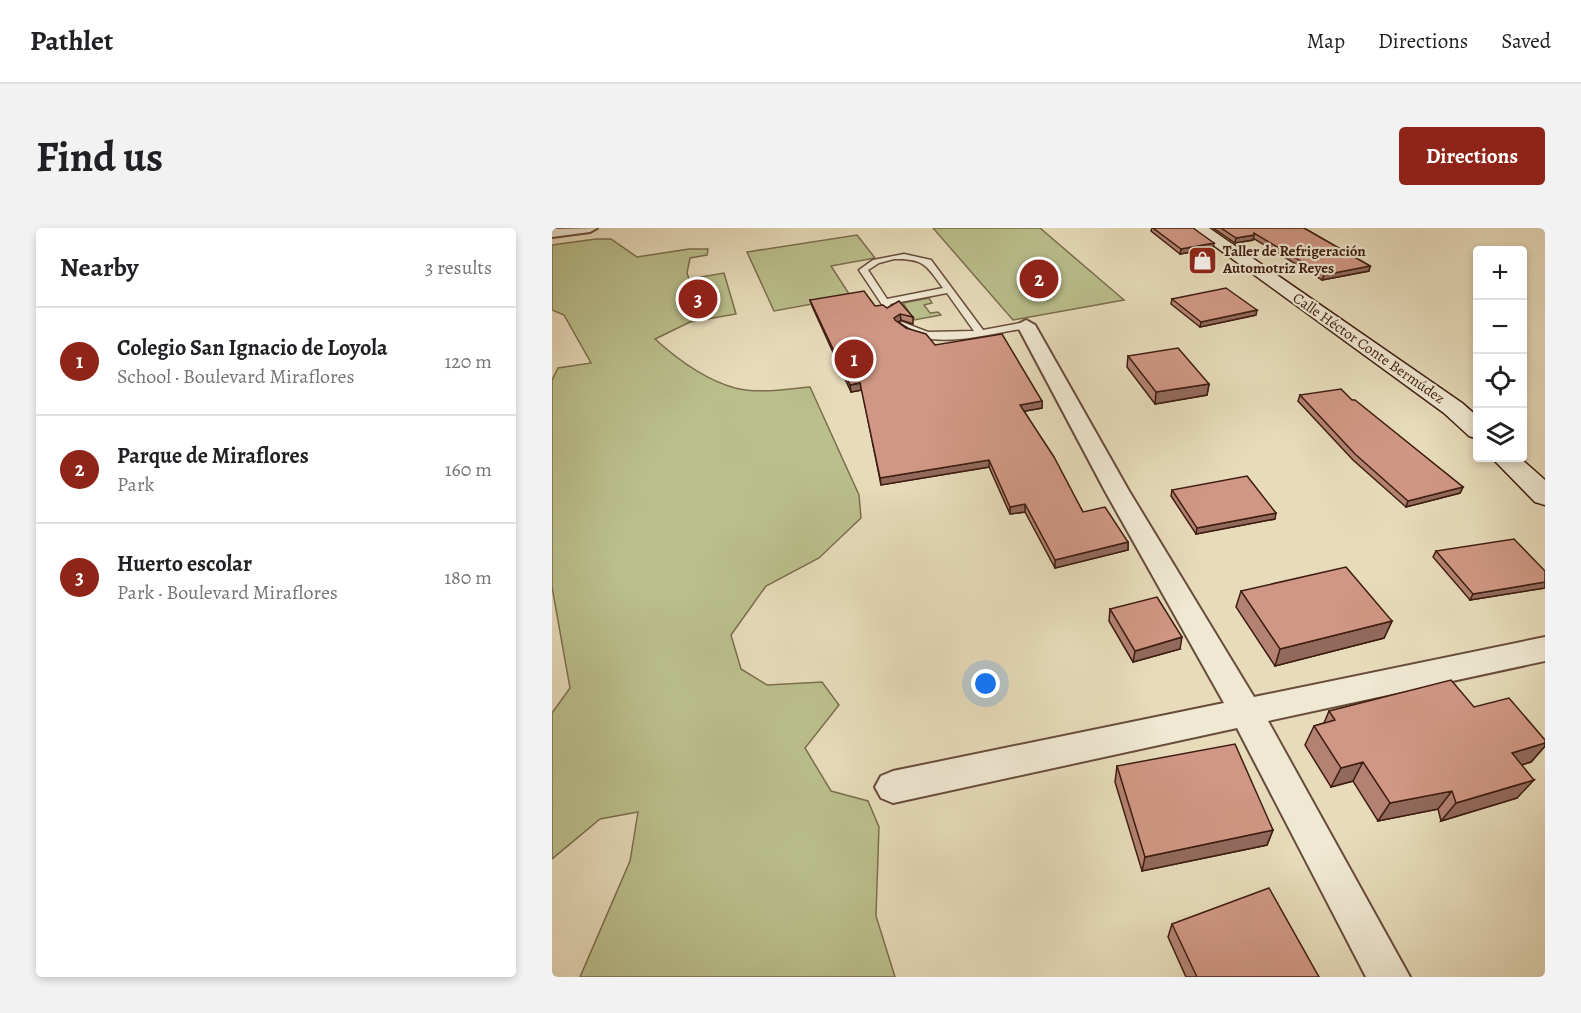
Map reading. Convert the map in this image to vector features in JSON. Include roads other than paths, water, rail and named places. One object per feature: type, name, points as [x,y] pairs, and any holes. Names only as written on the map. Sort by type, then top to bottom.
[{"type":"street","points":[[552,233],[590,228]]},
{"type":"street","name":"Calle Héctor Conte Bermúdez","points":[[1198,228],[1453,408],[1473,426]]},
{"type":"street","points":[[1026,325],[1117,491],[1245,711],[1389,977]]},
{"type":"street","points":[[1509,462],[1545,496]]},
{"type":"street","points":[[893,787],[1545,649]]},
{"type":"lane","points":[[949,290],[887,306],[863,270],[869,264],[883,260],[913,257],[926,260],[949,290],[981,333]]},
{"type":"lane","points":[[902,325],[937,335],[981,333],[1026,325]]},
{"type":"place","name":"Taller de Refrigeración Automotriz Reyes","points":[[1202,260]]},
{"type":"place","name":"Parque de Miraflores","points":[[1039,279]]},
{"type":"place","name":"Huerto escolar","points":[[698,299]]},
{"type":"place","name":"Colegio San Ignacio de Loyola","points":[[854,359]]}]
